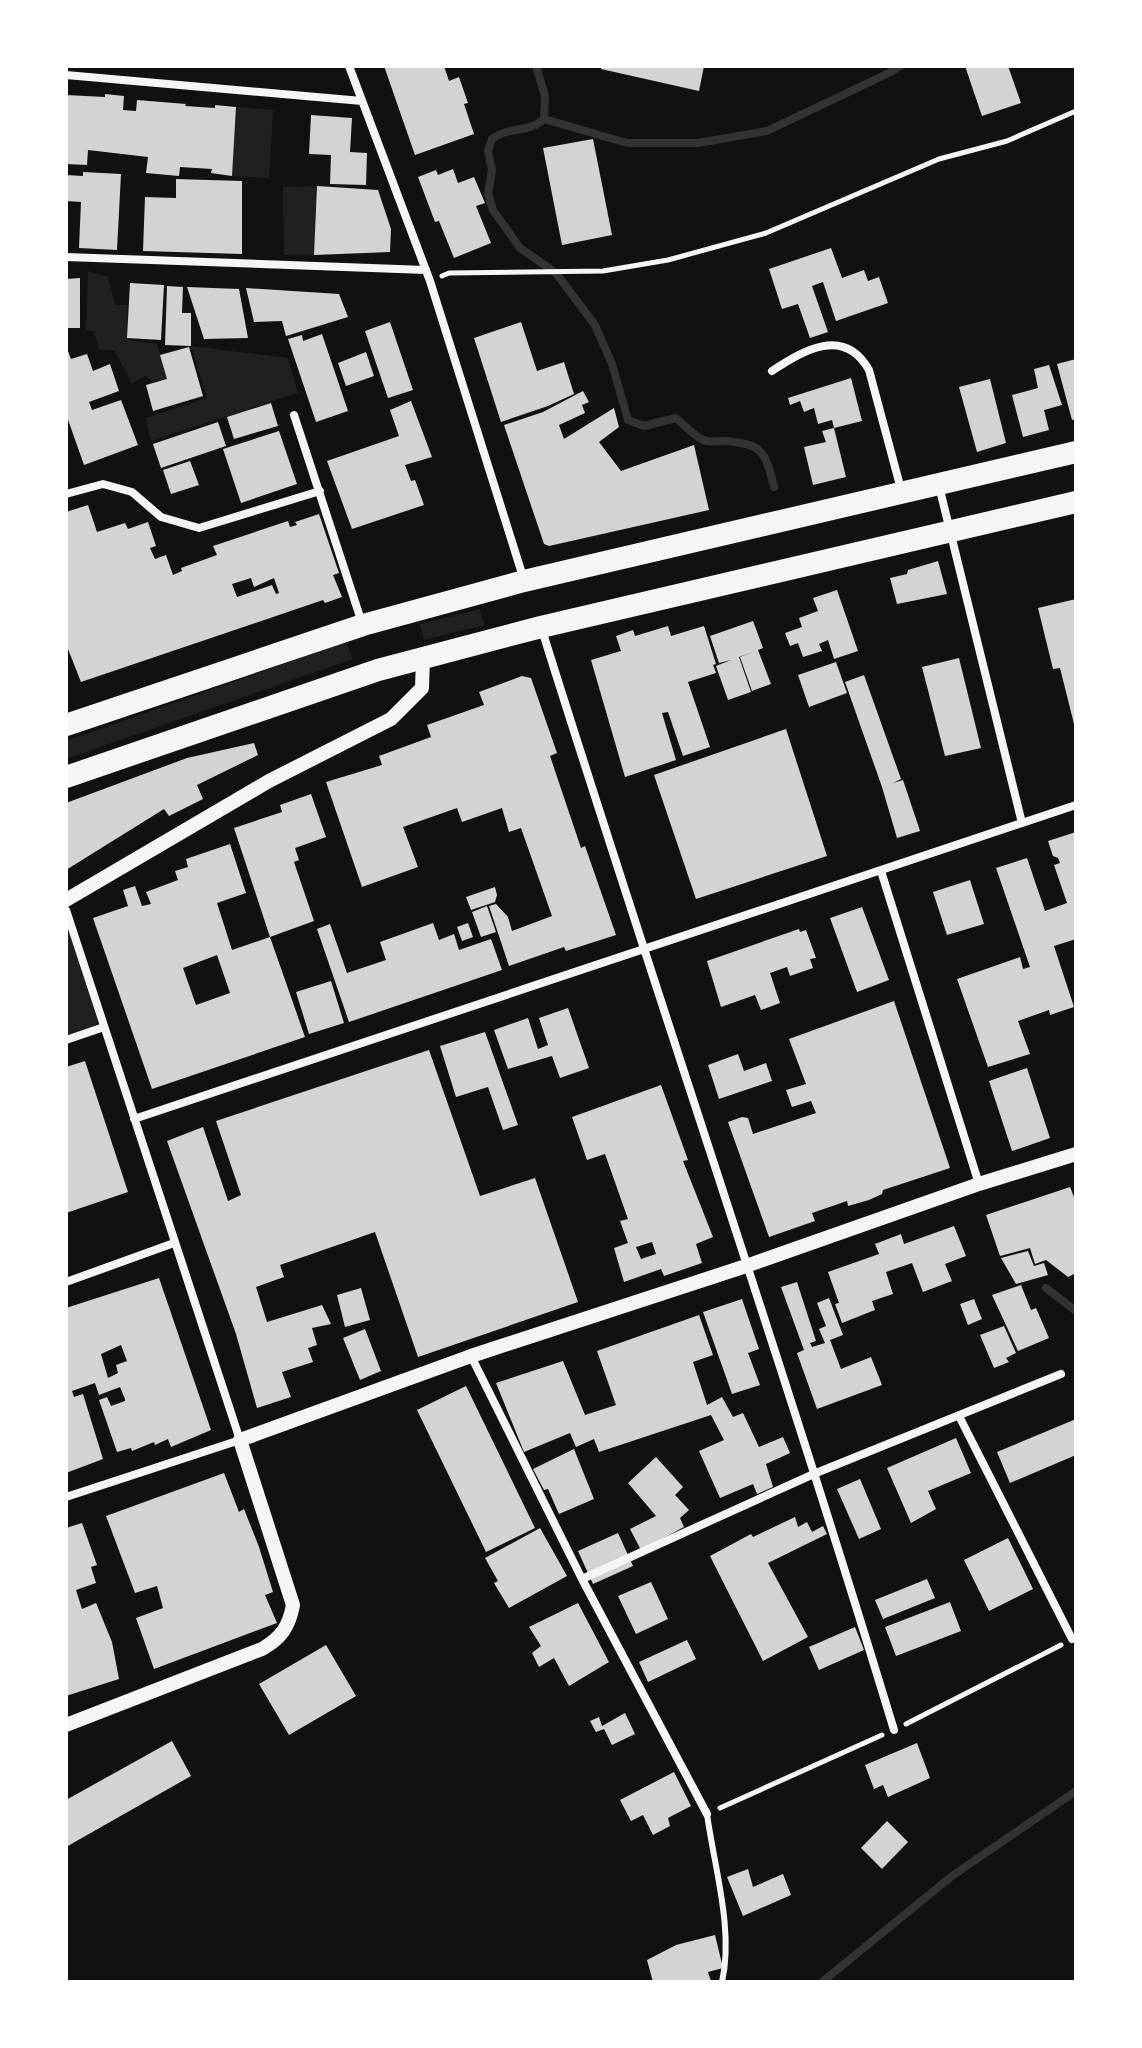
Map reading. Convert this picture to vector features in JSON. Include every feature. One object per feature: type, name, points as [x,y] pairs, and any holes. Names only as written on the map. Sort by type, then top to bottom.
[{"type":"highway","points":[[66,725],[363,625],[524,581],[1076,452]]},
{"type":"highway","points":[[66,777],[303,695],[423,658],[541,627],[1076,502]]},
{"type":"street","points":[[349,66],[430,281],[524,581]]},
{"type":"street","points":[[66,75],[362,101]]},
{"type":"street","points":[[66,257],[426,270]]},
{"type":"street","points":[[772,371],[817,346],[840,346],[854,351],[869,370],[902,493]]},
{"type":"street","points":[[294,415],[363,625]]},
{"type":"street","points":[[66,494],[103,484],[132,492],[161,517],[199,528],[320,491]]},
{"type":"street","points":[[938,485],[1022,823]]},
{"type":"street","points":[[541,627],[642,948],[816,1473],[894,1730]]},
{"type":"street","points":[[66,900],[269,781],[391,719],[422,688],[423,658]]},
{"type":"street","points":[[134,1119],[1076,805]]},
{"type":"street","points":[[881,871],[979,1184]]},
{"type":"street","points":[[66,910],[293,1605],[290,1624],[283,1634],[262,1649],[66,1725]]},
{"type":"street","points":[[66,1040],[104,1027]]},
{"type":"street","points":[[66,1497],[240,1440],[471,1356],[1076,1154]]},
{"type":"street","points":[[66,1282],[174,1243]]},
{"type":"street","points":[[471,1356],[582,1579],[707,1814]]},
{"type":"street","points":[[582,1579],[816,1473],[1061,1374]]},
{"type":"street","points":[[959,1416],[1072,1639]]},
{"type":"lane","points":[[707,1814],[725,1931],[722,1982]]},
{"type":"path","points":[[430,281],[449,273],[603,271],[668,260],[766,233],[939,159],[1007,141],[1076,111]]},
{"type":"shaded area","points":[[236,107],[273,110],[269,178],[232,176]]},
{"type":"shaded area","points":[[317,186],[314,255],[284,255],[283,187]]},
{"type":"shaded area","points":[[88,271],[108,277],[115,305],[127,305],[128,340],[157,344],[167,379],[153,381],[145,376],[132,384],[114,350],[99,350],[94,331],[86,330]]},
{"type":"shaded area","points":[[191,346],[288,358],[298,393],[151,441],[145,418],[207,398]]},
{"type":"shaded area","points":[[480,609],[484,625],[424,640],[420,624]]},
{"type":"shaded area","points":[[346,642],[353,659],[66,759],[66,741]]},
{"type":"shaded area","points":[[66,923],[99,1026],[66,1036]]},
{"type":"building","points":[[384,66],[444,66],[449,81],[459,77],[474,134],[415,155]]},
{"type":"building","points":[[601,66],[704,66],[699,91],[601,69]]},
{"type":"building","points":[[965,66],[1008,66],[1021,103],[982,116]]},
{"type":"building","points":[[105,94],[124,96],[123,110],[136,111],[137,100],[185,106],[236,107],[232,176],[211,173],[212,169],[180,167],[179,176],[146,173],[148,157],[88,150],[87,165],[66,164],[66,95],[105,97]]},
{"type":"building","points":[[311,115],[352,118],[350,152],[367,153],[366,185],[330,184],[331,155],[309,154]]},
{"type":"building","points":[[593,139],[612,235],[562,245],[543,148]]},
{"type":"building","points":[[453,169],[458,183],[474,177],[485,203],[476,206],[491,243],[454,258],[439,221],[435,222],[418,177],[436,170],[438,175]]},
{"type":"building","points":[[83,172],[121,174],[117,250],[79,248],[81,202],[66,201],[66,175],[83,176]]},
{"type":"building","points":[[176,179],[242,181],[242,254],[143,251],[145,197],[176,198]]},
{"type":"building","points":[[317,186],[378,190],[391,229],[390,252],[314,255]]},
{"type":"building","points":[[831,248],[842,278],[864,270],[868,281],[879,277],[888,303],[836,321],[823,282],[812,286],[828,332],[810,338],[798,304],[782,309],[769,269]]},
{"type":"building","points":[[80,278],[80,328],[66,328],[66,279]]},
{"type":"building","points":[[130,283],[164,285],[161,340],[127,338]]},
{"type":"building","points":[[167,286],[183,287],[182,313],[191,313],[191,346],[165,345]]},
{"type":"building","points":[[187,287],[239,289],[248,338],[204,339]]},
{"type":"building","points":[[246,288],[339,294],[348,317],[286,336],[282,321],[254,322]]},
{"type":"building","points":[[390,322],[413,390],[388,398],[365,331]]},
{"type":"building","points":[[521,322],[537,371],[564,362],[574,394],[501,422],[474,338]]},
{"type":"building","points":[[322,334],[348,411],[316,422],[288,339],[302,335],[303,341]]},
{"type":"building","points":[[66,346],[71,359],[87,354],[93,371],[110,364],[119,391],[89,402],[92,410],[121,400],[138,445],[84,465],[66,414]]},
{"type":"building","points":[[189,347],[203,396],[153,411],[146,385],[167,379],[160,355]]},
{"type":"building","points":[[366,352],[374,376],[346,386],[338,363]]},
{"type":"building","points":[[1076,359],[1076,419],[1072,420],[1057,364]]},
{"type":"building","points":[[1049,365],[1062,405],[1044,410],[1049,430],[1023,437],[1012,395],[1038,388],[1034,369]]},
{"type":"building","points":[[851,378],[862,421],[834,428],[832,420],[818,424],[814,408],[804,412],[800,401],[790,405],[788,398]]},
{"type":"building","points":[[990,379],[1006,443],[977,452],[959,387]]},
{"type":"building","points":[[583,391],[589,402],[582,405],[585,413],[559,425],[564,439],[614,408],[619,427],[599,442],[621,471],[694,445],[709,510],[549,546],[544,544],[504,425],[543,412]]},
{"type":"building","points":[[411,401],[432,457],[405,465],[411,481],[415,480],[424,505],[352,529],[327,461],[399,436],[390,410]]},
{"type":"building","points":[[271,403],[278,426],[234,439],[227,417]]},
{"type":"building","points":[[218,422],[226,446],[161,468],[153,444]]},
{"type":"building","points":[[834,428],[846,477],[813,485],[804,447],[826,442],[822,431]]},
{"type":"building","points":[[279,431],[297,484],[241,503],[223,449]]},
{"type":"building","points":[[190,461],[199,485],[171,494],[163,470]]},
{"type":"building","points":[[88,505],[97,532],[125,523],[128,529],[148,522],[156,546],[150,548],[155,559],[166,555],[173,575],[182,571],[181,568],[217,555],[213,546],[288,521],[290,527],[297,525],[295,522],[319,514],[339,573],[333,575],[342,597],[325,603],[323,600],[81,682],[66,644],[66,512]],"holes":[[[251,578],[254,587],[274,578],[279,593],[276,594],[272,585],[237,597],[232,584]]]},
{"type":"building","points":[[938,561],[947,594],[897,604],[890,578]]},
{"type":"building","points":[[837,590],[858,651],[834,659],[828,640],[819,644],[822,651],[803,657],[798,643],[790,646],[785,633],[802,627],[799,618],[818,611],[813,598]]},
{"type":"building","points":[[1076,599],[1075,728],[1060,668],[1053,669],[1038,608]]},
{"type":"building","points":[[753,621],[763,648],[758,650],[771,684],[752,691],[740,657],[753,652],[739,657],[751,692],[728,700],[716,666],[731,660],[719,663],[710,636]]},
{"type":"building","points":[[668,626],[671,636],[704,626],[716,673],[688,682],[710,747],[683,756],[668,712],[662,713],[676,760],[625,777],[591,660],[621,651],[616,636],[633,630],[635,636]]},
{"type":"building","points":[[959,658],[981,748],[945,756],[922,667]]},
{"type":"building","points":[[836,662],[847,693],[809,707],[798,675]]},
{"type":"building","points":[[864,675],[901,779],[893,783],[903,780],[920,831],[897,838],[845,682]]},
{"type":"building","points":[[522,676],[531,678],[557,753],[550,756],[581,848],[585,846],[616,935],[566,951],[564,947],[509,966],[489,906],[496,904],[508,917],[512,931],[552,916],[521,828],[509,832],[502,808],[462,822],[457,808],[403,827],[418,867],[362,887],[326,782],[382,765],[379,756],[431,737],[427,725],[484,705],[479,692]]},
{"type":"building","points":[[786,729],[827,856],[696,899],[654,775]]},
{"type":"building","points":[[254,743],[258,755],[197,785],[203,799],[169,816],[164,809],[66,870],[66,803],[187,758]]},
{"type":"building","points":[[311,794],[326,837],[295,848],[299,860],[294,862],[314,921],[270,937],[234,828],[282,812],[280,805]]},
{"type":"building","points":[[1076,832],[1076,939],[1054,946],[1074,1007],[1050,1015],[1049,1010],[1018,1021],[1030,1054],[988,1067],[957,979],[1020,957],[1023,969],[1030,967],[996,868],[1027,858],[1045,911],[1067,903],[1054,865],[1060,863],[1053,856],[1048,841]]},
{"type":"building","points":[[230,844],[246,893],[217,903],[232,950],[270,937],[305,1037],[152,1089],[93,918],[128,906],[123,890],[135,886],[142,906],[151,904],[146,892],[178,880],[175,871],[188,867],[186,859]],"holes":[[[217,955],[230,993],[196,1005],[183,968]]]},
{"type":"building","points":[[970,880],[984,924],[947,935],[933,892]]},
{"type":"building","points":[[495,887],[495,902],[471,910],[466,897]]},
{"type":"building","points":[[487,906],[496,932],[481,937],[472,912]]},
{"type":"building","points":[[862,907],[889,980],[857,992],[830,918]]},
{"type":"building","points":[[433,923],[439,940],[454,934],[459,950],[491,939],[502,970],[349,1022],[317,929],[330,924],[347,973],[386,960],[380,942]]},
{"type":"building","points":[[468,923],[473,937],[462,941],[457,927]]},
{"type":"building","points":[[799,929],[800,932],[806,930],[816,958],[810,959],[813,968],[790,976],[787,967],[770,973],[780,1003],[761,1010],[755,995],[721,1007],[707,961]]},
{"type":"building","points":[[331,981],[344,1023],[309,1034],[296,992]]},
{"type":"building","points":[[894,1001],[950,1168],[883,1190],[882,1194],[869,1200],[848,1206],[847,1201],[812,1213],[815,1221],[769,1237],[728,1122],[748,1118],[753,1134],[816,1113],[811,1101],[792,1107],[786,1090],[806,1084],[789,1039]]},
{"type":"building","points":[[568,1008],[589,1068],[560,1078],[552,1056],[508,1069],[494,1030],[528,1018],[538,1049],[548,1045],[539,1018]]},
{"type":"building","points":[[485,1032],[518,1125],[503,1130],[488,1087],[456,1097],[440,1046]]},
{"type":"building","points":[[429,1050],[480,1196],[535,1178],[578,1302],[418,1357],[375,1232],[280,1265],[284,1277],[256,1287],[267,1322],[322,1305],[331,1324],[312,1328],[317,1345],[308,1348],[313,1362],[282,1372],[291,1397],[257,1408],[236,1334],[167,1141],[203,1127],[228,1201],[241,1195],[216,1121]]},
{"type":"building","points":[[738,1054],[744,1071],[766,1063],[772,1081],[719,1099],[708,1065]]},
{"type":"building","points":[[85,1061],[128,1192],[66,1213],[66,1067]]},
{"type":"building","points":[[1027,1068],[1050,1138],[1012,1151],[989,1081]]},
{"type":"building","points":[[661,1085],[688,1160],[683,1161],[713,1237],[696,1244],[702,1263],[664,1276],[661,1269],[624,1282],[614,1248],[628,1243],[620,1221],[628,1219],[605,1154],[587,1160],[572,1117]],"holes":[[[652,1242],[656,1254],[641,1259],[636,1247]]]},
{"type":"building","points":[[1070,1187],[1076,1202],[1076,1273],[1068,1277],[1046,1260],[1035,1264],[1030,1248],[1000,1256],[986,1215]]},
{"type":"building","points":[[954,1226],[966,1256],[945,1264],[952,1281],[923,1292],[912,1263],[886,1272],[893,1294],[872,1301],[875,1310],[842,1323],[835,1304],[839,1303],[828,1272],[879,1254],[875,1244],[901,1234],[904,1244]]},
{"type":"building","points":[[1028,1251],[1034,1266],[1044,1263],[1048,1275],[1016,1284],[1001,1258]]},
{"type":"building","points":[[159,1278],[211,1430],[171,1447],[168,1439],[132,1451],[131,1448],[117,1452],[99,1400],[107,1397],[111,1406],[125,1399],[120,1387],[99,1395],[95,1383],[72,1391],[74,1397],[83,1394],[103,1459],[66,1473],[66,1308]],"holes":[[[121,1345],[127,1361],[116,1365],[118,1373],[108,1378],[101,1354]]]},
{"type":"building","points":[[797,1282],[816,1341],[810,1343],[812,1347],[825,1343],[819,1329],[826,1326],[817,1303],[829,1298],[843,1335],[830,1340],[841,1369],[871,1357],[882,1385],[817,1409],[797,1353],[804,1350],[781,1287]]},
{"type":"building","points":[[1021,1285],[1031,1310],[1036,1308],[1049,1338],[1018,1351],[992,1295]]},
{"type":"building","points":[[361,1288],[370,1320],[345,1327],[337,1295]]},
{"type":"building","points":[[742,1299],[759,1349],[748,1353],[760,1385],[732,1394],[703,1312]]},
{"type":"building","points":[[974,1299],[982,1319],[968,1325],[960,1304]]},
{"type":"building","points":[[699,1315],[713,1355],[693,1362],[707,1405],[722,1397],[733,1417],[743,1413],[759,1447],[783,1437],[790,1453],[766,1464],[773,1487],[757,1494],[753,1484],[720,1498],[699,1451],[724,1440],[711,1415],[599,1452],[594,1439],[576,1447],[570,1433],[524,1452],[496,1383],[563,1361],[585,1415],[616,1405],[597,1351]]},
{"type":"building","points":[[1004,1326],[1016,1353],[1006,1358],[1009,1362],[994,1368],[980,1335]]},
{"type":"building","points":[[365,1329],[381,1371],[360,1380],[343,1338]]},
{"type":"building","points":[[466,1386],[535,1528],[486,1552],[417,1410]]},
{"type":"building","points":[[1076,1419],[1076,1455],[1010,1483],[997,1452]]},
{"type":"building","points":[[956,1438],[971,1473],[928,1491],[936,1509],[911,1523],[887,1468]]},
{"type":"building","points":[[574,1449],[594,1499],[559,1514],[548,1489],[544,1490],[533,1469]]},
{"type":"building","points":[[656,1457],[683,1487],[675,1495],[689,1510],[680,1518],[684,1527],[641,1550],[630,1529],[656,1516],[628,1483]]},
{"type":"building","points":[[224,1473],[239,1512],[244,1509],[259,1547],[273,1592],[265,1595],[277,1623],[154,1669],[136,1618],[163,1608],[157,1586],[135,1593],[106,1516]]},
{"type":"building","points":[[860,1479],[881,1529],[859,1539],[837,1489]]},
{"type":"building","points":[[795,1517],[798,1527],[807,1522],[812,1532],[823,1526],[827,1534],[768,1563],[808,1637],[763,1661],[710,1556],[751,1534],[753,1537]]},
{"type":"building","points":[[82,1523],[97,1565],[91,1567],[96,1583],[76,1590],[82,1609],[96,1603],[112,1642],[119,1679],[66,1696],[66,1528]]},
{"type":"building","points":[[540,1528],[567,1576],[509,1608],[494,1583],[498,1581],[485,1558]]},
{"type":"building","points":[[618,1533],[633,1566],[593,1584],[578,1551]]},
{"type":"building","points":[[1008,1538],[1033,1589],[989,1611],[964,1560]]},
{"type":"building","points":[[927,1579],[935,1598],[883,1619],[875,1600]]},
{"type":"building","points":[[651,1582],[668,1619],[636,1634],[618,1596]]},
{"type":"building","points":[[950,1602],[961,1631],[896,1656],[885,1627]]},
{"type":"building","points":[[578,1603],[609,1662],[569,1686],[554,1658],[539,1667],[532,1653],[541,1646],[529,1627]]},
{"type":"building","points":[[855,1627],[864,1650],[819,1670],[809,1647]]},
{"type":"building","points":[[687,1640],[696,1659],[648,1682],[639,1662]]},
{"type":"building","points":[[326,1645],[356,1696],[289,1735],[259,1684]]},
{"type":"building","points":[[625,1713],[635,1734],[612,1745],[604,1729],[596,1732],[590,1721],[599,1717],[602,1726]]},
{"type":"building","points":[[172,1741],[191,1776],[66,1847],[66,1800]]},
{"type":"building","points":[[917,1743],[930,1778],[888,1797],[883,1785],[874,1789],[865,1765]]},
{"type":"building","points":[[674,1772],[691,1806],[668,1818],[670,1826],[653,1835],[643,1815],[631,1821],[620,1800]]},
{"type":"building","points":[[887,1821],[908,1842],[882,1869],[861,1848]]},
{"type":"building","points":[[748,1869],[753,1887],[783,1874],[791,1895],[743,1916],[727,1877]]},
{"type":"building","points":[[715,1935],[723,1968],[708,1972],[711,1981],[653,1982],[647,1960],[676,1945]]},
{"type":"waterway","points":[[536,66],[545,96],[544,119],[492,139],[488,151],[492,170],[488,194],[493,210],[520,248],[556,273],[595,325],[612,364],[628,420],[644,426],[676,418],[706,441],[738,442],[755,448],[765,458],[774,487]]},
{"type":"waterway","points":[[544,119],[627,143],[698,143],[767,131],[900,66]]},
{"type":"waterway","points":[[1046,1288],[1076,1311]]},
{"type":"waterway","points":[[822,1982],[952,1876],[1076,1791]]}]
